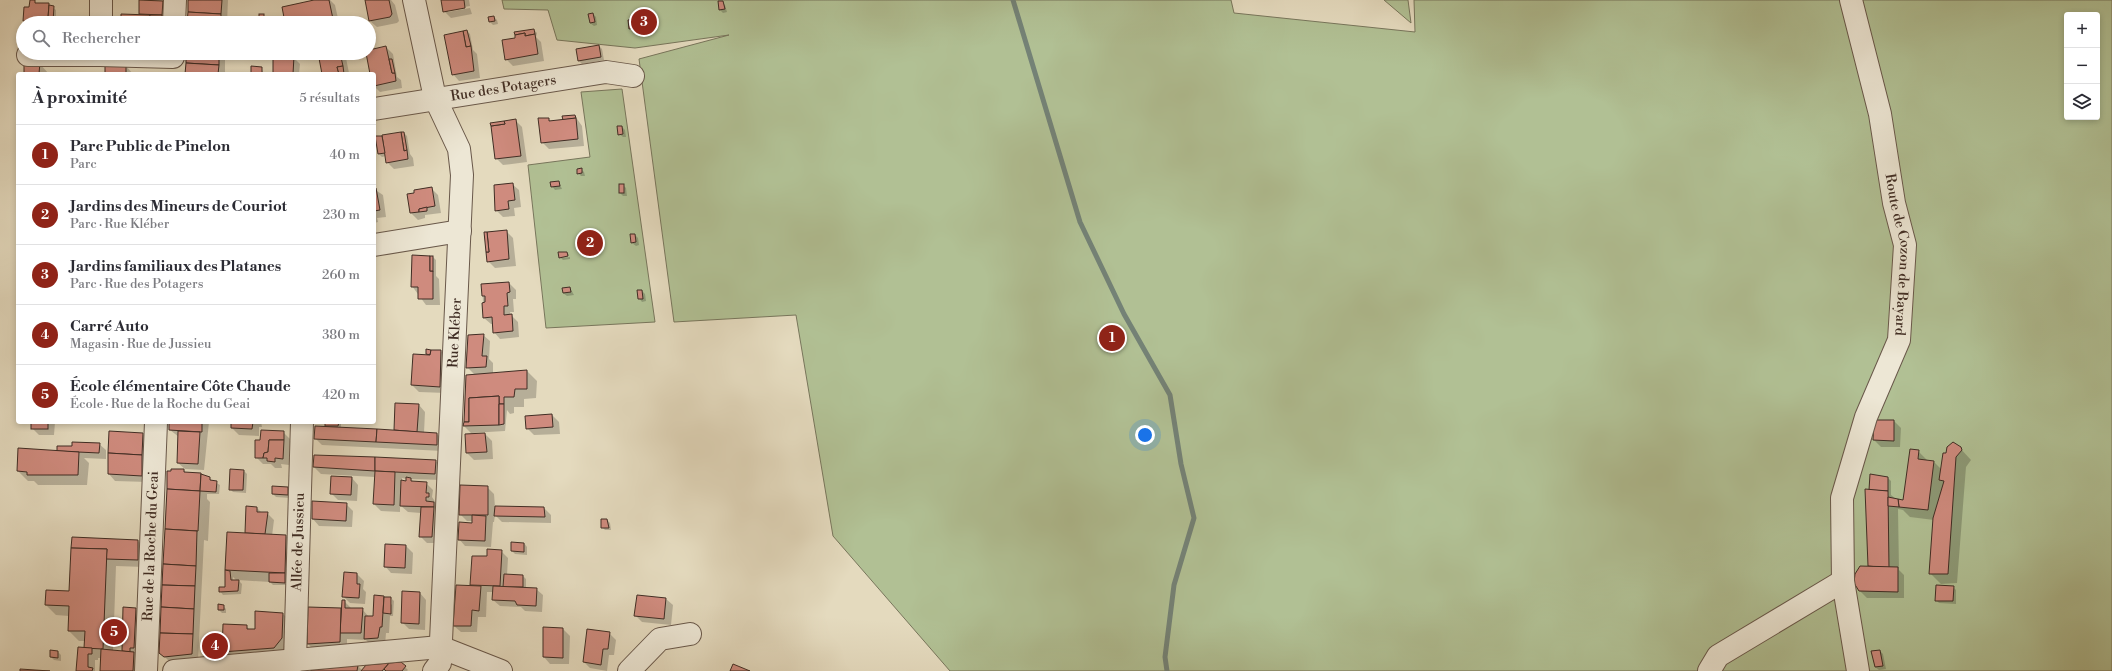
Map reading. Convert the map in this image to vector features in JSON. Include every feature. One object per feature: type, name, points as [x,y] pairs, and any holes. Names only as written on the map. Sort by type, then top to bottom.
[{"type":"street","points":[[101,0],[101,16]]},
{"type":"street","points":[[174,16],[175,0]]},
{"type":"street","name":"Rue Kléber","points":[[414,0],[435,98],[459,149],[462,175],[440,664],[434,671]]},
{"type":"street","name":"Route de Cozon de Bayard","points":[[1851,0],[1880,114],[1894,204],[1905,246],[1899,340],[1866,417],[1842,498],[1843,581],[1858,671]]},
{"type":"street","points":[[162,60],[172,61]]},
{"type":"street","name":"Rue des Potagers","points":[[376,109],[435,98],[606,72],[633,76]]},
{"type":"street","points":[[376,245],[460,231]]},
{"type":"street","name":"Rue de la Roche du Geai","points":[[146,671],[156,424]]},
{"type":"street","name":"Allée de Jussieu","points":[[295,661],[302,424]]},
{"type":"street","points":[[1709,671],[1718,656],[1843,581]]},
{"type":"street","points":[[629,671],[660,639],[690,634]]},
{"type":"street","points":[[174,671],[236,669],[295,661],[440,647],[501,671]]},
{"type":"green space","points":[[502,0],[1231,0],[1234,13],[1415,32],[1414,0],[2112,0],[2112,671],[950,671],[833,536],[796,315],[674,322],[639,59],[729,35],[635,48],[557,40],[548,10],[504,9]]},
{"type":"green space","points":[[1384,0],[1408,0],[1411,23]]},
{"type":"green space","points":[[622,89],[655,322],[546,328],[528,165],[590,157],[581,92]]},
{"type":"building","points":[[30,0],[35,0],[35,3],[49,3],[48,16],[23,16],[24,7],[29,7]]},
{"type":"building","points":[[139,0],[163,1],[162,15],[139,14]]},
{"type":"building","points":[[188,0],[222,0],[221,14],[188,12]]},
{"type":"building","points":[[314,0],[329,0],[332,16],[284,16],[282,7]]},
{"type":"building","points":[[365,0],[389,0],[392,14],[390,17],[376,20],[376,16],[368,16]]},
{"type":"building","points":[[441,0],[464,0],[465,8],[443,12]]},
{"type":"building","points":[[718,1],[723,1],[725,9],[719,10]]},
{"type":"building","points":[[49,5],[54,6],[53,16],[48,16]]},
{"type":"building","points":[[188,12],[221,14],[221,16],[188,16]]},
{"type":"building","points":[[593,13],[595,22],[590,23],[588,14]]},
{"type":"building","points":[[121,14],[150,15],[150,16],[121,16]]},
{"type":"building","points":[[150,15],[162,15],[162,16]]},
{"type":"building","points":[[494,16],[495,21],[489,22],[488,17]]},
{"type":"building","points":[[633,19],[634,28],[629,29],[628,20]]},
{"type":"building","points":[[534,29],[535,34],[525,36],[525,33],[515,35],[514,32]]},
{"type":"building","points":[[467,30],[471,46],[466,47],[463,31]]},
{"type":"building","points":[[463,31],[466,47],[471,46],[474,71],[452,75],[444,35]]},
{"type":"building","points":[[525,33],[525,36],[535,34],[538,54],[505,60],[502,40],[515,38],[515,35]]},
{"type":"building","points":[[599,45],[601,57],[578,61],[576,49]]},
{"type":"building","points":[[386,46],[392,73],[395,73],[396,81],[376,86],[376,72],[370,72],[367,60],[376,60],[376,48]]},
{"type":"building","points":[[389,59],[392,59],[395,73],[392,73]]},
{"type":"building","points":[[186,60],[219,60],[219,65],[186,63]]},
{"type":"building","points":[[273,60],[294,60],[293,72],[273,72]]},
{"type":"building","points":[[319,60],[342,60],[343,66],[337,67],[338,72],[322,72]]},
{"type":"building","points":[[24,62],[40,62],[39,72],[24,72]]},
{"type":"building","points":[[186,63],[219,65],[218,72],[185,72]]},
{"type":"building","points":[[105,64],[126,65],[126,72],[105,72]]},
{"type":"building","points":[[251,66],[262,67],[262,72],[251,72]]},
{"type":"building","points":[[343,66],[344,72],[338,72],[337,67]]},
{"type":"building","points":[[575,115],[576,118],[563,120],[562,116]]},
{"type":"building","points":[[538,118],[549,118],[549,121],[576,118],[578,139],[541,143]]},
{"type":"building","points":[[516,119],[521,156],[495,159],[491,126],[505,124],[504,121]]},
{"type":"building","points":[[504,121],[505,124],[491,126],[490,123]]},
{"type":"building","points":[[617,126],[622,126],[623,134],[618,135]]},
{"type":"building","points":[[401,132],[404,132],[407,150],[404,151]]},
{"type":"building","points":[[401,132],[404,151],[407,150],[408,159],[386,163],[382,135]]},
{"type":"building","points":[[376,136],[382,136],[385,153],[378,154]]},
{"type":"building","points":[[582,168],[582,173],[577,174],[577,169]]},
{"type":"building","points":[[559,181],[560,186],[551,187],[550,182]]},
{"type":"building","points":[[513,183],[515,200],[508,201],[509,209],[495,211],[494,185]]},
{"type":"building","points":[[619,184],[624,184],[624,193],[619,193]]},
{"type":"building","points":[[432,187],[435,206],[419,209],[419,212],[410,213],[407,194],[414,193],[414,190]]},
{"type":"building","points":[[376,188],[380,210],[376,211]]},
{"type":"building","points":[[427,207],[427,211],[419,212],[419,209]]},
{"type":"building","points":[[507,230],[509,259],[487,262],[486,252],[489,252],[487,232]]},
{"type":"building","points":[[484,232],[487,232],[489,252],[486,252]]},
{"type":"building","points":[[630,234],[635,234],[636,242],[631,243]]},
{"type":"building","points":[[558,252],[567,252],[568,256],[559,258]]},
{"type":"building","points":[[412,255],[430,256],[430,271],[433,271],[433,299],[418,299],[418,287],[411,287]]},
{"type":"building","points":[[430,256],[433,256],[433,271],[430,271]]},
{"type":"building","points":[[509,282],[510,292],[507,293],[508,306],[504,306],[504,315],[512,314],[513,331],[493,333],[492,317],[483,318],[482,303],[485,302],[485,296],[482,296],[481,284]]},
{"type":"building","points":[[570,287],[571,292],[563,293],[562,288]]},
{"type":"building","points":[[637,290],[642,290],[643,299],[638,299]]},
{"type":"building","points":[[484,334],[482,356],[487,356],[486,367],[466,368],[468,335]]},
{"type":"building","points":[[426,349],[431,350],[430,355],[426,354]]},
{"type":"building","points":[[431,350],[441,350],[440,387],[411,385],[413,354],[430,355]]},
{"type":"building","points":[[527,370],[527,389],[515,389],[514,397],[504,397],[504,404],[499,404],[499,396],[469,398],[469,422],[464,422],[466,375]]},
{"type":"building","points":[[499,396],[499,425],[463,426],[464,422],[469,422],[469,398]]},
{"type":"building","points":[[395,403],[419,404],[417,432],[394,430]]},
{"type":"building","points":[[499,404],[504,404],[504,424],[499,425]]},
{"type":"building","points":[[552,414],[553,427],[526,429],[525,416]]},
{"type":"building","points":[[1874,420],[1894,420],[1894,441],[1873,440]]},
{"type":"building","points":[[31,424],[48,424],[48,429],[31,429]]},
{"type":"building","points":[[169,424],[202,424],[202,432],[169,430]]},
{"type":"building","points":[[231,424],[253,424],[252,429],[231,428]]},
{"type":"building","points":[[325,424],[338,424],[338,426],[325,426]]},
{"type":"building","points":[[315,426],[377,429],[376,442],[314,439]]},
{"type":"building","points":[[377,429],[437,433],[437,445],[376,442]]},
{"type":"building","points":[[261,430],[284,431],[284,440],[269,440],[268,452],[264,453],[263,458],[255,458],[255,440],[260,440]]},
{"type":"building","points":[[109,431],[143,433],[142,455],[108,453]]},
{"type":"building","points":[[178,431],[200,432],[198,464],[177,463]]},
{"type":"building","points":[[485,433],[487,452],[466,453],[465,434]]},
{"type":"building","points":[[269,440],[284,440],[283,459],[275,458],[275,462],[267,461],[267,458],[263,458],[264,453],[268,452]]},
{"type":"building","points":[[72,442],[100,443],[99,453],[57,451],[57,446],[72,446]]},
{"type":"building","points":[[1953,442],[1961,447],[1962,450],[1956,457],[1948,574],[1929,574],[1933,518],[1944,481],[1939,480],[1943,453],[1946,453],[1947,447]]},
{"type":"building","points":[[18,448],[79,452],[78,475],[27,475],[27,472],[17,471]]},
{"type":"building","points":[[1910,449],[1919,450],[1918,459],[1934,461],[1928,510],[1899,507],[1898,499],[1903,500]]},
{"type":"building","points":[[108,453],[142,455],[142,476],[108,474]]},
{"type":"building","points":[[314,455],[375,457],[375,471],[313,467]]},
{"type":"building","points":[[375,457],[436,460],[435,474],[375,471]]},
{"type":"building","points":[[171,469],[184,469],[184,472],[201,473],[200,491],[167,489],[167,471],[171,471]]},
{"type":"building","points":[[230,469],[244,470],[243,490],[229,490]]},
{"type":"building","points":[[375,471],[395,472],[394,505],[373,504]]},
{"type":"building","points":[[201,474],[210,477],[210,480],[217,481],[216,492],[200,491]]},
{"type":"building","points":[[1870,474],[1888,477],[1888,491],[1869,490]]},
{"type":"building","points":[[331,476],[352,477],[351,495],[330,494]]},
{"type":"building","points":[[406,477],[411,478],[411,481],[427,482],[426,493],[429,493],[429,497],[426,497],[426,501],[434,502],[434,507],[400,506],[401,480],[406,481]]},
{"type":"building","points":[[460,485],[488,486],[488,515],[459,515]]},
{"type":"building","points":[[272,486],[288,487],[288,495],[272,494]]},
{"type":"building","points":[[167,489],[200,491],[198,531],[165,529]]},
{"type":"building","points":[[1865,489],[1888,491],[1889,568],[1868,566]]},
{"type":"building","points":[[1888,497],[1898,499],[1899,507],[1888,506]]},
{"type":"building","points":[[312,501],[347,503],[346,521],[312,519]]},
{"type":"building","points":[[246,506],[257,507],[257,512],[268,512],[265,534],[245,533]]},
{"type":"building","points":[[495,506],[544,507],[545,517],[494,516]]},
{"type":"building","points":[[421,507],[434,507],[432,537],[419,537]]},
{"type":"building","points":[[472,515],[486,516],[485,541],[458,540],[459,522],[472,523]]},
{"type":"building","points":[[601,519],[607,519],[609,528],[601,528]]},
{"type":"building","points":[[165,529],[197,531],[196,566],[163,564]]},
{"type":"building","points":[[227,532],[286,535],[285,573],[225,570]]},
{"type":"building","points":[[72,537],[138,540],[138,560],[106,559],[107,549],[71,548]]},
{"type":"building","points":[[511,542],[524,543],[524,552],[511,551]]},
{"type":"building","points":[[385,544],[406,545],[405,568],[384,567]]},
{"type":"building","points":[[71,548],[107,549],[103,649],[84,648],[85,631],[68,631],[69,606],[45,605],[46,590],[69,591]]},
{"type":"building","points":[[487,549],[502,550],[500,586],[470,585],[472,556],[487,556]]},
{"type":"building","points":[[163,564],[196,566],[195,586],[162,585]]},
{"type":"building","points":[[1860,566],[1898,567],[1898,592],[1859,591],[1854,583],[1855,574]]},
{"type":"building","points":[[225,570],[230,571],[231,580],[239,580],[238,591],[219,592],[219,587],[225,587]]},
{"type":"building","points":[[344,572],[357,573],[357,584],[360,584],[359,598],[342,597]]},
{"type":"building","points":[[269,573],[285,573],[285,583],[269,582]]},
{"type":"building","points":[[504,574],[523,575],[523,587],[503,587]]},
{"type":"building","points":[[162,585],[195,586],[194,609],[161,607]]},
{"type":"building","points":[[456,585],[481,586],[479,611],[472,610],[471,626],[453,626]]},
{"type":"building","points":[[1936,585],[1954,586],[1953,601],[1935,601]]},
{"type":"building","points":[[493,586],[537,588],[536,606],[517,605],[515,601],[492,600]]},
{"type":"building","points":[[402,591],[420,592],[419,624],[401,623]]},
{"type":"building","points":[[374,595],[384,596],[382,627],[380,627],[378,638],[364,639],[365,616],[373,616]]},
{"type":"building","points":[[637,595],[666,598],[664,619],[634,616]]},
{"type":"building","points":[[384,597],[391,597],[391,614],[383,613]]},
{"type":"building","points":[[342,600],[345,600],[345,608],[363,608],[361,633],[340,633]]},
{"type":"building","points":[[218,604],[224,605],[224,610],[218,610]]},
{"type":"building","points":[[123,607],[136,608],[134,648],[130,648],[130,652],[122,651]]},
{"type":"building","points":[[161,607],[194,609],[193,634],[160,633]]},
{"type":"building","points":[[308,607],[341,608],[340,642],[307,644]]},
{"type":"building","points":[[255,611],[283,613],[282,638],[274,648],[222,652],[223,624],[247,625],[247,629],[255,629]]},
{"type":"building","points":[[543,627],[563,628],[563,658],[543,657]]},
{"type":"building","points":[[587,629],[610,632],[608,649],[603,649],[601,665],[583,662]]},
{"type":"building","points":[[160,633],[193,634],[192,654],[164,657],[159,653]]},
{"type":"building","points":[[207,635],[223,635],[222,652],[207,653]]},
{"type":"building","points":[[78,647],[92,648],[92,654],[88,654],[88,667],[93,668],[92,671],[76,671]]},
{"type":"building","points":[[101,649],[134,652],[133,671],[100,671]]},
{"type":"building","points":[[50,650],[58,651],[58,658],[50,657]]},
{"type":"building","points":[[1880,650],[1883,666],[1875,667],[1871,651]]},
{"type":"building","points":[[401,662],[406,666],[402,671],[386,671],[384,669],[389,663]]},
{"type":"building","points":[[389,663],[382,671],[361,671],[366,665]]},
{"type":"building","points":[[733,664],[750,671],[730,671]]},
{"type":"building","points":[[358,665],[357,671],[311,671],[311,670]]},
{"type":"building","points":[[20,669],[50,671],[20,671]]},
{"type":"waterway","points":[[1013,0],[1080,222],[1124,314],[1170,395],[1181,464],[1194,518],[1174,585],[1165,657],[1167,671]]},
{"type":"place","name":"Jardins familiaux des Platanes","points":[[644,22]]},
{"type":"place","name":"Jardins des Mineurs de Couriot","points":[[590,243]]},
{"type":"place","name":"Parc Public de Pinelon","points":[[1112,338]]},
{"type":"place","name":"École élémentaire Côte Chaude","points":[[114,632]]},
{"type":"place","name":"Carré Auto","points":[[215,646]]}]
